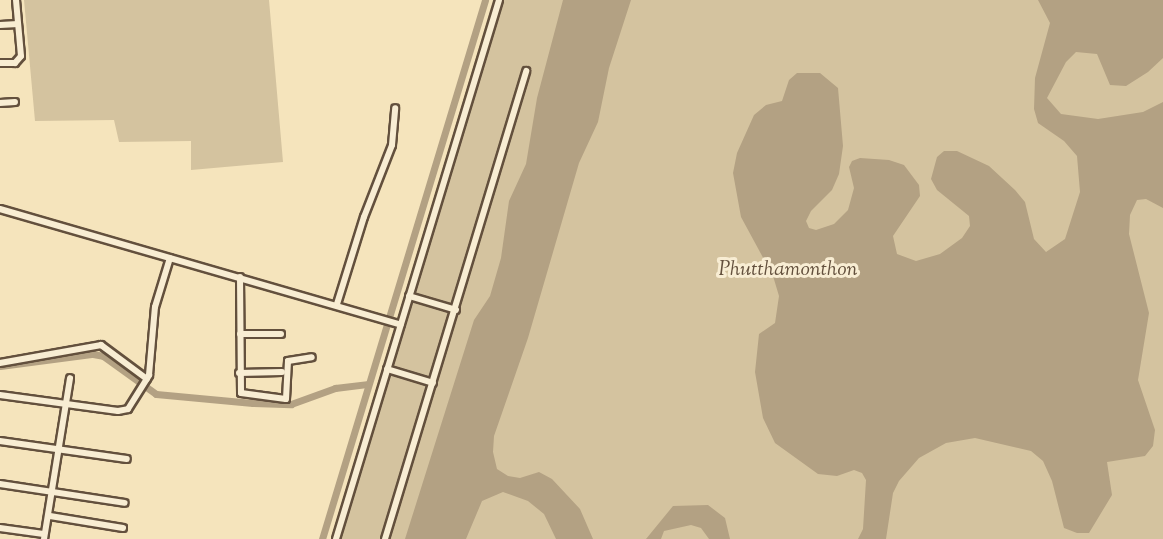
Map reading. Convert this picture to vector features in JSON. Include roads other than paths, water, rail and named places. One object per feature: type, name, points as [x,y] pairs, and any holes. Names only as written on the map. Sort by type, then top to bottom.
[{"type":"street","points":[[0,63],[15,63],[21,56],[16,0]]},
{"type":"street","points":[[336,539],[499,0]]},
{"type":"street","points":[[0,25],[18,24]]},
{"type":"street","points":[[385,539],[456,310],[526,71]]},
{"type":"street","points":[[0,103],[15,102]]},
{"type":"street","points":[[337,304],[364,217],[392,145],[395,108]]},
{"type":"street","points":[[0,209],[337,304],[401,325]]},
{"type":"street","points":[[0,395],[124,411],[147,380],[155,307],[170,258]]},
{"type":"street","points":[[240,277],[239,373],[244,395],[286,399],[288,361],[312,357]]},
{"type":"street","points":[[409,296],[456,310]]},
{"type":"street","points":[[240,334],[281,334]]},
{"type":"street","points":[[0,363],[101,345],[147,380]]},
{"type":"street","points":[[387,369],[433,383]]},
{"type":"street","points":[[239,373],[282,372]]},
{"type":"street","points":[[0,528],[44,537],[50,516],[70,378]]},
{"type":"street","points":[[0,441],[127,459]]},
{"type":"street","points":[[0,484],[125,503]]},
{"type":"street","points":[[50,516],[123,528]]},
{"type":"waterway","points":[[322,539],[485,0]]},
{"type":"waterway","points":[[0,366],[93,354],[103,356],[156,394],[253,403],[291,404],[335,388],[367,384]]},
{"type":"park label","name":"Phutthamonthon","points":[[788,270]]}]
